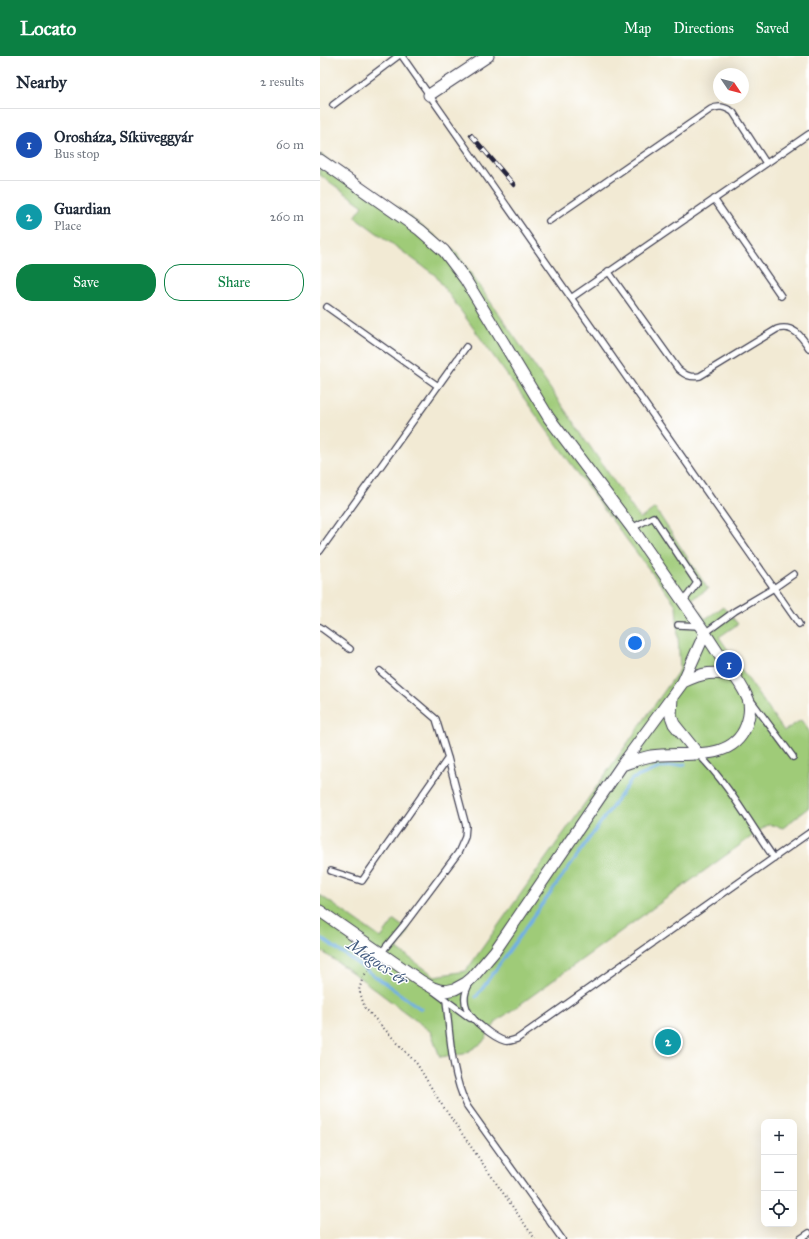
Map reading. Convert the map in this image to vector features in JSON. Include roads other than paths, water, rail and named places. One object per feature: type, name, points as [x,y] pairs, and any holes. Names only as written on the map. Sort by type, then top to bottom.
[{"type":"street","points":[[429,95],[488,56]]},
{"type":"street","points":[[320,160],[420,230],[449,257],[465,279],[549,418],[632,528],[743,689],[748,701],[748,719],[742,734],[730,747],[721,751],[698,754],[649,756],[622,765]]},
{"type":"street","points":[[320,911],[420,981],[433,988],[445,991],[460,987],[472,978],[494,951],[622,765],[683,682],[702,629]]},
{"type":"street","points":[[683,682],[703,674],[725,674],[736,678]]},
{"type":"street","points":[[672,697],[671,716],[674,724],[698,754]]},
{"type":"lane","points":[[333,105],[398,56]]},
{"type":"lane","points":[[402,56],[799,624]]},
{"type":"lane","points":[[549,221],[716,106],[727,108],[732,112],[766,163]]},
{"type":"lane","points":[[571,298],[809,134]]},
{"type":"lane","points":[[714,199],[781,296]]},
{"type":"lane","points":[[608,272],[678,369],[688,376],[700,376],[782,327],[789,328],[796,332],[803,338],[809,348]]},
{"type":"lane","points":[[327,307],[438,386]]},
{"type":"lane","points":[[320,550],[466,347]]},
{"type":"lane","points":[[632,528],[653,517],[697,583],[683,602]]},
{"type":"lane","points":[[678,625],[702,629],[774,588],[794,574]]},
{"type":"lane","points":[[320,627],[350,649]]},
{"type":"lane","points":[[380,671],[436,718],[466,826],[465,837],[458,853],[404,925],[380,954]]},
{"type":"lane","points":[[743,689],[793,757]]},
{"type":"lane","points":[[698,754],[710,766],[727,788],[774,858]]},
{"type":"lane","points":[[331,871],[362,881],[448,758]]},
{"type":"lane","points":[[420,981],[503,1040],[509,1041],[517,1039],[809,833]]},
{"type":"lane","points":[[472,978],[466,992],[465,1003],[469,1013],[477,1022]]},
{"type":"lane","points":[[446,1000],[453,1054],[460,1088],[465,1102],[562,1239]]},
{"type":"lane","points":[[800,1239],[809,1232]]},
{"type":"waterway","points":[[476,997],[632,779],[659,768],[685,764]]},
{"type":"waterway","name":"Mágocs-ér","points":[[320,937],[421,1009]]},
{"type":"railway","points":[[471,135],[514,185]]},
{"type":"place","name":"Orosháza, Síküveggyár","points":[[729,665]]},
{"type":"place","name":"Guardian","points":[[668,1042]]}]
